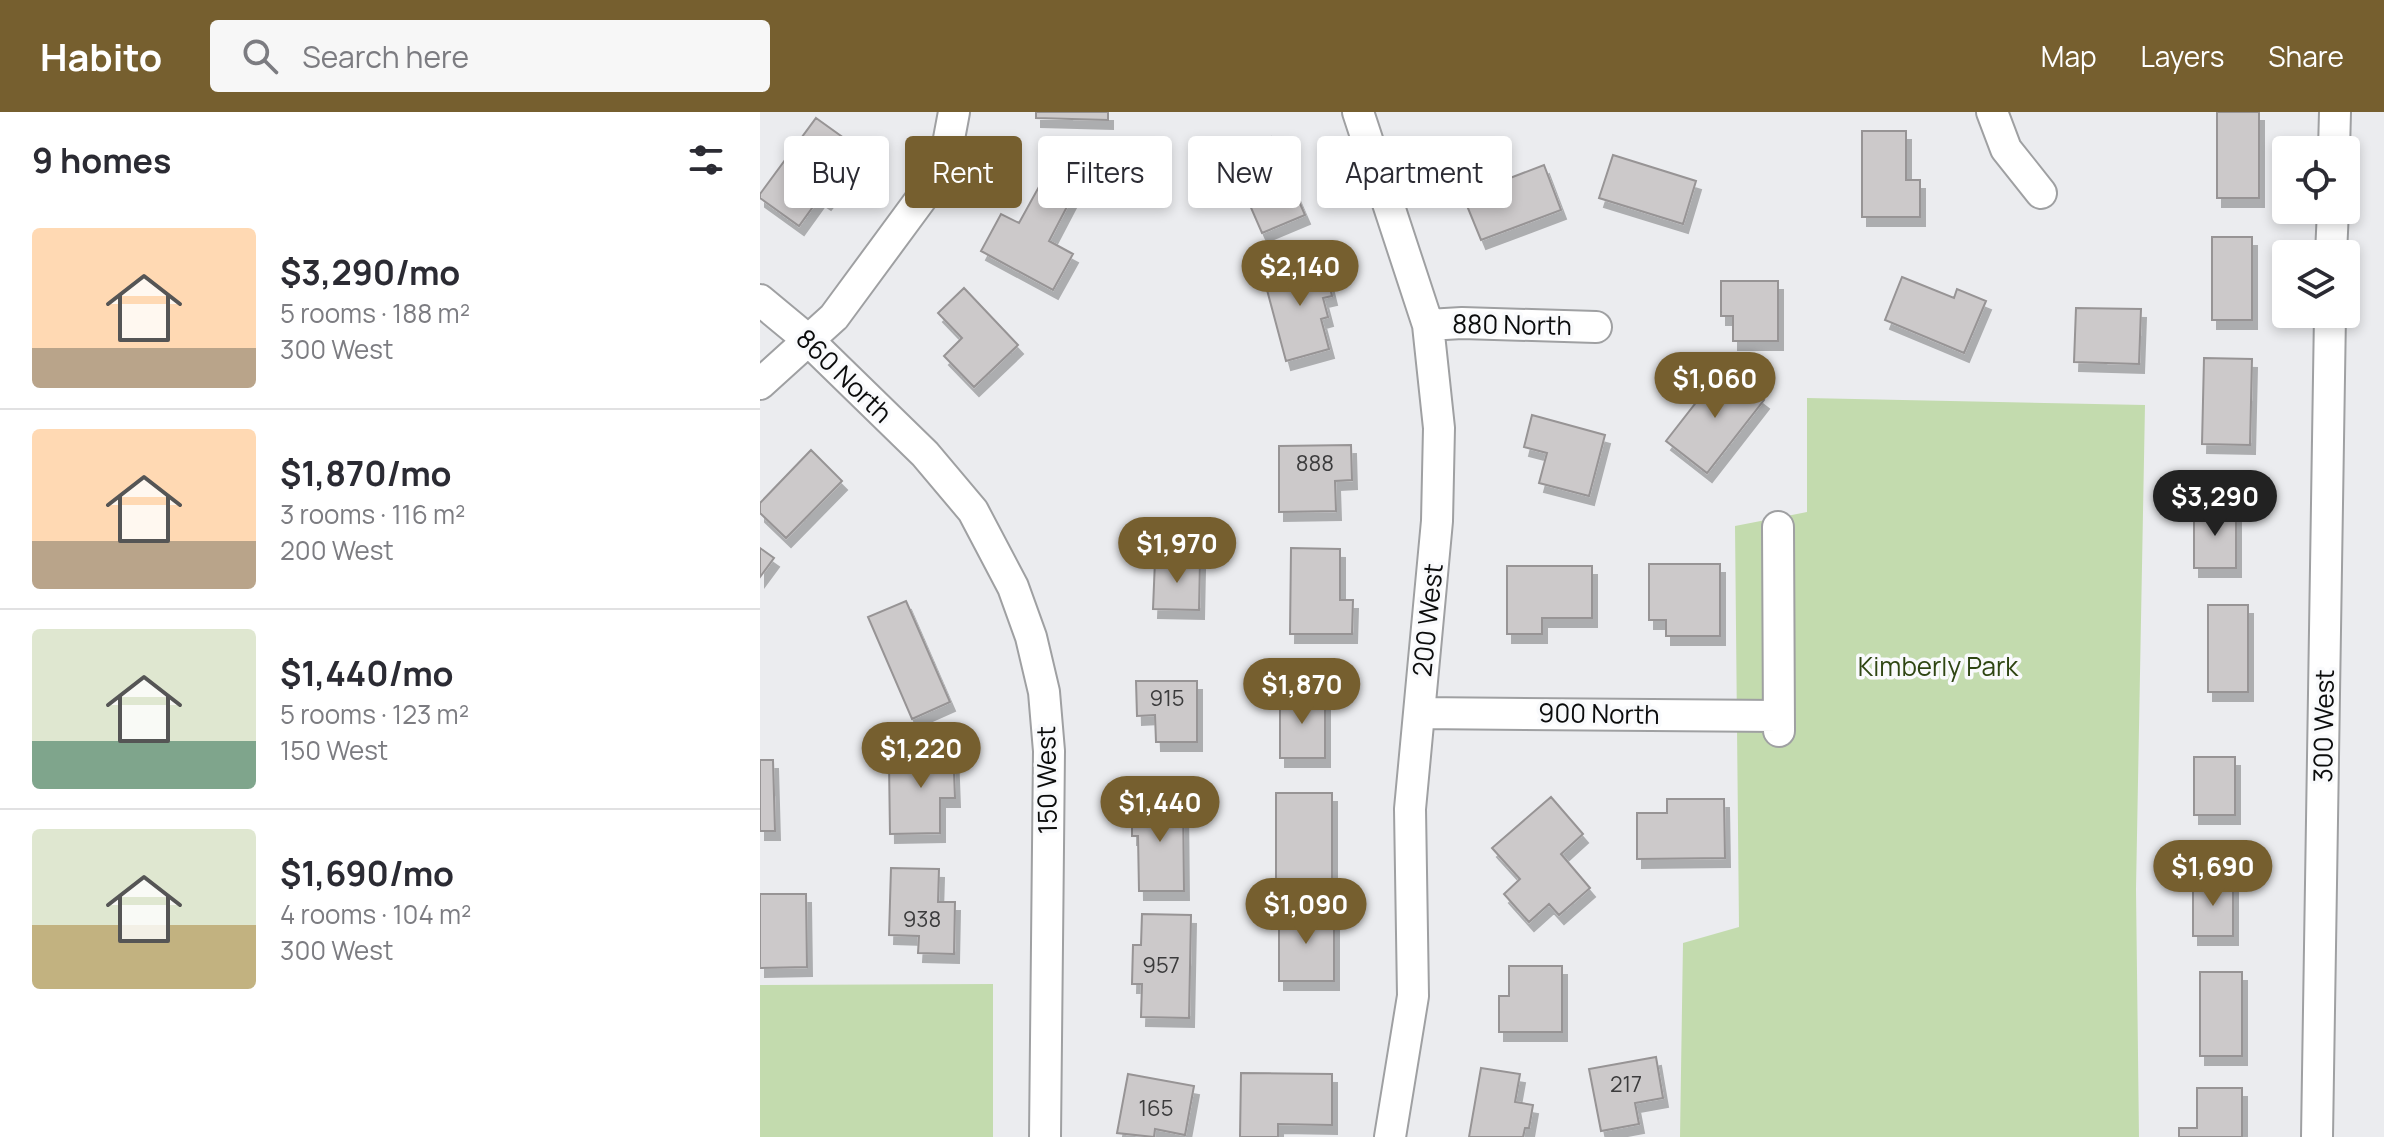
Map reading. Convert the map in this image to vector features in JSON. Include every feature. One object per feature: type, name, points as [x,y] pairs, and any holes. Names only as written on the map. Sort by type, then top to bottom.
[{"type":"street","points":[[760,384],[834,317],[929,188],[945,160],[954,112]]},
{"type":"street","name":"200 West","points":[[1358,112],[1428,325],[1436,391],[1439,464],[1437,521],[1410,809],[1413,996],[1390,1137]]},
{"type":"street","points":[[1992,112],[2006,149],[2041,193]]},
{"type":"street","points":[[2334,136],[2335,112]]},
{"type":"street","name":"860 North","points":[[760,300],[807,339],[925,454]]},
{"type":"street","name":"880 North","points":[[1428,325],[1507,323],[1596,327]]},
{"type":"street","name":"300 West","points":[[2317,1137],[2330,328]]},
{"type":"street","name":"150 West","points":[[925,454],[973,511],[993,545],[1013,587],[1031,637],[1044,692],[1049,751],[1045,1137]]},
{"type":"street","name":"900 North","points":[[1419,713],[1779,724],[1778,527]]},
{"type":"green space","name":"Kimberly Park","points":[[1807,398],[2145,405],[2136,889],[2139,1137],[1680,1137],[1683,943],[1739,927],[1735,526],[1807,512]]},
{"type":"green space","points":[[993,984],[993,1137],[760,1137],[760,985]]},
{"type":"building","points":[[1036,112],[1108,112],[1108,120],[1036,118]]},
{"type":"building","points":[[2217,112],[2259,112],[2259,198],[2217,198]]},
{"type":"building","points":[[816,118],[841,136],[803,136]]},
{"type":"building","points":[[1862,131],[1906,131],[1906,180],[1920,180],[1920,217],[1862,217]]},
{"type":"building","points":[[1613,155],[1696,181],[1683,224],[1599,198]]},
{"type":"building","points":[[784,161],[784,208],[812,208],[799,226],[760,198]]},
{"type":"building","points":[[1544,165],[1561,210],[1481,240],[1468,208],[1512,208],[1512,177]]},
{"type":"building","points":[[1038,188],[1038,208],[1066,208],[1049,241],[1073,254],[1053,290],[981,251],[1001,214],[1019,223]]},
{"type":"building","points":[[1301,206],[1305,215],[1262,233],[1251,208]]},
{"type":"building","points":[[2212,237],[2252,237],[2252,320],[2212,320]]},
{"type":"building","points":[[1323,259],[1332,296],[1323,298],[1328,317],[1321,319],[1329,349],[1286,361],[1263,275]]},
{"type":"building","points":[[1902,277],[1954,298],[1957,289],[1986,301],[1964,353],[1885,320]]},
{"type":"building","points":[[1721,281],[1778,281],[1778,341],[1733,341],[1733,316],[1721,316]]},
{"type":"building","points":[[964,288],[1018,345],[974,387],[944,356],[962,338],[938,313]]},
{"type":"building","points":[[2076,308],[2141,309],[2139,364],[2074,362]]},
{"type":"building","points":[[2204,358],[2252,359],[2250,445],[2202,444]]},
{"type":"building","points":[[1723,368],[1764,400],[1707,473],[1666,441]]},
{"type":"building","points":[[1532,415],[1605,435],[1589,496],[1539,483],[1547,453],[1524,447]]},
{"type":"building","points":[[1351,445],[1352,480],[1335,481],[1336,511],[1279,512],[1279,446]]},
{"type":"building","points":[[811,450],[842,481],[786,538],[760,513],[760,503]]},
{"type":"building","points":[[2194,508],[2236,508],[2236,568],[2194,568]]},
{"type":"building","points":[[760,548],[774,558],[760,577]]},
{"type":"building","points":[[1291,548],[1340,549],[1340,600],[1353,600],[1352,634],[1290,634]]},
{"type":"building","points":[[1155,560],[1200,561],[1199,610],[1153,609]]},
{"type":"building","points":[[1649,564],[1720,564],[1720,636],[1666,636],[1666,620],[1649,620]]},
{"type":"building","points":[[1507,566],[1592,566],[1592,618],[1542,618],[1542,634],[1507,634]]},
{"type":"building","points":[[906,601],[950,702],[912,719],[868,617]]},
{"type":"building","points":[[2208,605],[2248,605],[2248,692],[2208,692]]},
{"type":"building","points":[[1136,681],[1197,681],[1197,742],[1156,742],[1155,715],[1137,716]]},
{"type":"building","points":[[1280,694],[1325,694],[1325,758],[1280,758]]},
{"type":"building","points":[[918,745],[953,745],[955,798],[940,798],[940,833],[890,834],[889,763],[919,762]]},
{"type":"building","points":[[2194,757],[2235,757],[2235,815],[2194,815]]},
{"type":"building","points":[[760,760],[773,760],[775,831],[760,831]]},
{"type":"building","points":[[1276,793],[1332,793],[1332,886],[1276,886]]},
{"type":"building","points":[[1551,797],[1583,834],[1561,854],[1590,888],[1559,915],[1549,904],[1529,922],[1504,894],[1520,879],[1492,848]]},
{"type":"building","points":[[1183,799],[1184,891],[1139,891],[1138,836],[1132,836],[1132,800]]},
{"type":"building","points":[[1667,799],[1724,799],[1725,858],[1637,859],[1637,813],[1667,813]]},
{"type":"building","points":[[891,868],[939,869],[938,902],[955,902],[954,954],[918,953],[919,936],[889,935]]},
{"type":"building","points":[[2193,879],[2233,879],[2233,936],[2193,936]]},
{"type":"building","points":[[760,894],[806,894],[807,967],[760,968]]},
{"type":"building","points":[[1279,911],[1334,911],[1334,981],[1279,981]]},
{"type":"building","points":[[1142,914],[1191,915],[1189,1018],[1141,1017],[1142,984],[1132,984],[1133,945],[1141,945]]},
{"type":"building","points":[[1509,966],[1562,966],[1562,1032],[1499,1032],[1499,996],[1509,996]]},
{"type":"building","points":[[2200,972],[2242,972],[2242,1056],[2200,1056]]},
{"type":"building","points":[[1656,1057],[1663,1098],[1635,1103],[1639,1124],[1601,1131],[1589,1069]]},
{"type":"building","points":[[1481,1068],[1520,1074],[1515,1102],[1533,1105],[1529,1128],[1525,1128],[1523,1137],[1469,1137]]},
{"type":"building","points":[[1241,1073],[1332,1074],[1332,1125],[1278,1124],[1278,1137],[1240,1137]]},
{"type":"building","points":[[1128,1074],[1194,1086],[1185,1135],[1155,1129],[1154,1137],[1117,1133]]},
{"type":"building","points":[[2197,1088],[2242,1088],[2242,1137],[2179,1137],[2179,1128],[2197,1128]]}]
